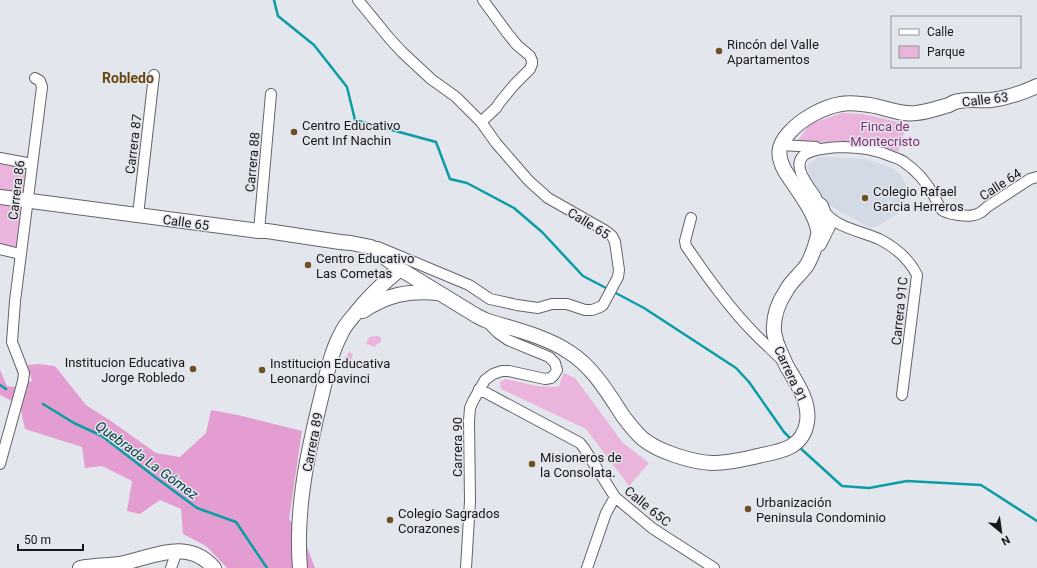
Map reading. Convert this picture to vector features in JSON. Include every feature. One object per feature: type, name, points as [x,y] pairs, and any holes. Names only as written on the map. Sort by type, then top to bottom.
[{"type":"main road","name":"Calle 63","points":[[780,145],[784,138],[799,123],[812,115],[841,104],[866,105],[901,113],[919,113],[960,101],[990,100],[1011,96],[1037,86]]},
{"type":"main road","points":[[780,145],[779,154],[785,171],[793,184],[804,191],[828,226],[820,243],[811,256]]},
{"type":"main road","name":"Calle 65","points":[[0,197],[267,231],[371,247],[400,269],[485,320],[548,339],[570,352],[596,377],[635,431],[650,444],[675,455],[698,461],[714,463],[769,454],[786,449]]},
{"type":"main road","name":"Carrera 91","points":[[786,449],[798,442],[805,431],[808,421],[803,396],[776,341],[774,332],[776,310],[786,290],[807,264],[811,256],[818,232],[814,218],[814,206]]},
{"type":"main road","name":"Carrera 89","points":[[300,568],[298,546],[301,506],[308,458],[333,348],[348,322],[364,303],[381,285],[400,269]]},
{"type":"main road","name":"Carrera 89","points":[[348,322],[381,300],[409,292],[440,293]]},
{"type":"main road","points":[[80,568],[122,563],[166,552],[177,551],[190,552],[198,555],[209,562],[214,568]]},
{"type":"street","name":"Calle 65","points":[[358,0],[402,52],[431,79],[456,97],[481,122],[510,159],[548,198],[612,236],[616,245],[619,270],[616,281],[606,301],[600,307],[592,310],[585,310],[567,304],[552,304],[538,308],[490,299],[469,285],[378,247],[371,247]]},
{"type":"street","points":[[481,122],[496,108],[514,85],[530,69],[532,61],[530,56],[519,47],[508,34],[483,0]]},
{"type":"street","name":"Carrera 87","points":[[138,215],[154,75]]},
{"type":"street","name":"Carrera 86","points":[[0,464],[24,373],[12,342],[20,254],[42,87],[38,80]]},
{"type":"street","name":"Carrera 88","points":[[259,231],[271,94]]},
{"type":"street","points":[[780,145],[836,147]]},
{"type":"street","name":"Calle 64","points":[[799,166],[799,161],[802,156],[808,152],[836,147],[862,148],[881,151],[904,162],[923,178],[941,209],[945,212],[973,216],[981,213],[987,207],[1030,179],[1037,177]]},
{"type":"street","points":[[0,158],[32,164]]},
{"type":"street","name":"Carrera 91C","points":[[799,166],[814,206],[841,225],[880,240],[899,252],[907,260],[917,275],[902,395]]},
{"type":"street","points":[[691,218],[685,241],[686,246],[730,306],[756,336],[786,363]]},
{"type":"street","points":[[820,243],[834,228],[841,225]]},
{"type":"street","points":[[0,249],[20,254]]},
{"type":"street","name":"Carrera 90","points":[[466,568],[470,501],[469,421],[470,408],[473,401],[487,378],[497,372],[509,371],[545,379],[551,378],[557,370],[555,363],[549,357],[508,340],[498,333],[485,320]]},
{"type":"street","name":"Calle 65C","points":[[479,389],[580,443],[615,497],[652,528],[714,568]]},
{"type":"street","points":[[587,568],[606,513],[615,497]]},
{"type":"street","points":[[171,568],[177,551]]},
{"type":"shaded area","name":"Colegio Rafael Garcia Herreros","points":[[818,157],[866,159],[892,168],[902,176],[907,190],[903,210],[880,225],[870,228],[829,205],[810,176],[807,166]]},
{"type":"shaded area","points":[[39,364],[55,366],[86,405],[156,453],[180,457],[206,433],[211,410],[302,431],[289,519],[307,547],[315,568],[227,568],[206,546],[183,534],[181,509],[160,500],[140,514],[127,511],[132,481],[102,466],[85,468],[82,447],[25,429],[21,411],[10,400],[0,395],[0,370],[7,386],[13,387],[32,381],[28,365]]},
{"type":"green space","name":"Finca de Montecristo","points":[[842,113],[863,114],[907,124],[898,152],[865,143],[796,143],[810,124]]},
{"type":"green space","points":[[0,162],[30,167],[19,248],[0,244]]},
{"type":"green space","points":[[369,337],[381,337],[381,342],[375,347],[366,344]]},
{"type":"green space","points":[[349,352],[353,354],[349,366],[343,364]]},
{"type":"green space","points":[[564,373],[575,378],[623,443],[649,463],[629,486],[586,429],[501,389],[500,382],[505,379],[537,386],[557,387],[560,385]]},
{"type":"waterway","points":[[274,0],[278,16],[314,45],[347,87],[355,120],[436,142],[450,179],[467,183],[514,208],[542,232],[583,276],[608,289]]},
{"type":"waterway","points":[[612,291],[644,308],[736,368],[749,382],[784,432],[792,440]]},
{"type":"waterway","name":"Quebrada La Gómez","points":[[0,385],[6,389]]},
{"type":"waterway","name":"Quebrada La Gómez","points":[[43,404],[74,423],[102,436],[197,508],[236,522],[267,568]]},
{"type":"waterway","points":[[798,446],[842,486],[869,488],[907,481],[981,485],[1037,521]]},
{"type":"place","name":"Rincón del Valle Apartamentos","points":[[719,51]]},
{"type":"place","name":"Centro Educativo Cent Inf Nachin","points":[[294,132]]},
{"type":"place","name":"Colegio Rafael Garcia Herreros","points":[[865,198]]},
{"type":"place","name":"Centro Educativo Las Cometas","points":[[308,265]]},
{"type":"place","name":"Institucion Educativa Jorge Robledo","points":[[193,369]]},
{"type":"place","name":"Institucion Educativa Leonardo Davinci","points":[[262,370]]},
{"type":"place","name":"Misioneros de la Consolata.","points":[[532,464]]},
{"type":"place","name":"Urbanización Peninsula Condominio","points":[[748,509]]},
{"type":"place","name":"Colegio Sagrados Corazones","points":[[390,520]]},
{"type":"district","name":"Robledo","points":[[128,78]]}]
